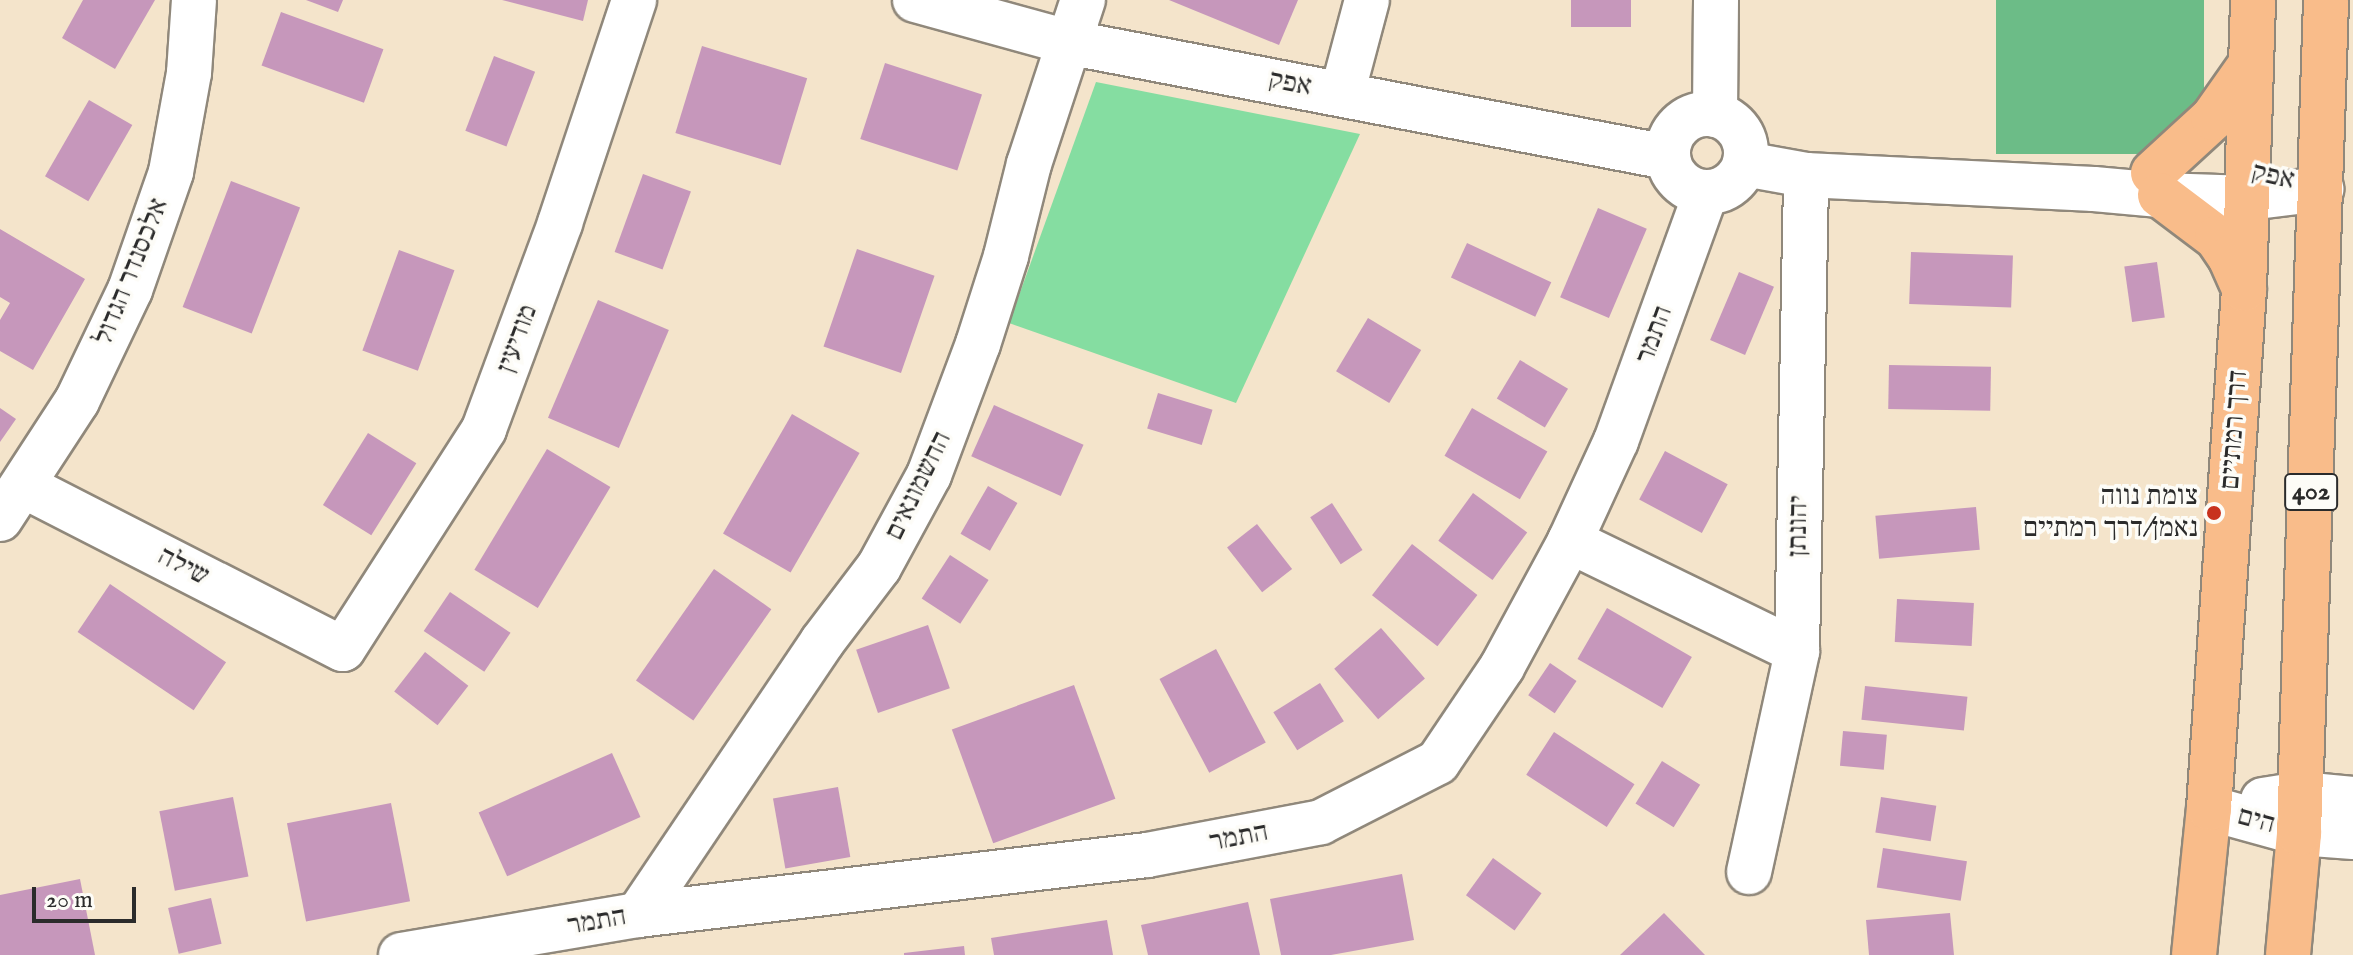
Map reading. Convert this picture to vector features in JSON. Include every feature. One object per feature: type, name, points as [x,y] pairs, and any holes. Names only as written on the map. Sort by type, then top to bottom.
[{"type":"main road","name":"דרך רמתיים","points":[[2194,955],[2209,808],[2244,289],[2253,0]]},
{"type":"main road","name":"402","points":[[2288,955],[2300,813],[2326,0]]},
{"type":"main road","points":[[2244,289],[2230,257],[2217,238],[2156,184],[2213,118],[2251,64]]},
{"type":"street","name":"אלכסנדר הגדול","points":[[12,502],[77,401],[130,290],[171,172],[189,73],[194,0]]},
{"type":"street","name":"מודיעין","points":[[343,649],[484,429],[560,223],[634,0]]},
{"type":"street","name":"אפק","points":[[915,0],[1067,42],[1667,157]]},
{"type":"street","name":"החשמונאים","points":[[638,915],[822,642],[879,567],[929,475],[988,315],[1067,42],[1083,0]]},
{"type":"street","points":[[1342,94],[1367,0]]},
{"type":"street","points":[[1715,115],[1716,0]]},
{"type":"street","points":[[1703,114],[1715,115],[1727,120],[1744,139],[1745,164],[1730,185],[1706,193],[1684,186],[1675,178],[1667,157],[1667,144],[1681,123],[1703,114]]},
{"type":"street","name":"אפק","points":[[1745,164],[1806,175],[2094,189],[2156,184],[2249,184],[2321,189]]},
{"type":"street","name":"יהונתן","points":[[1749,872],[1797,651],[1806,175]]},
{"type":"street","name":"התמר","points":[[401,955],[638,915],[1147,855],[1321,822],[1438,762],[1502,667],[1570,541],[1616,441],[1706,193]]},
{"type":"street","name":"שילה","points":[[12,502],[343,649]]},
{"type":"street","points":[[1570,541],[1797,651]]},
{"type":"street","name":"הים","points":[[2209,808],[2300,813],[2353,799]]},
{"type":"street","name":"הים","points":[[2300,813],[2353,837]]},
{"type":"green space","points":[[1996,0],[2204,0],[2204,154],[1996,154]]},
{"type":"green space","points":[[1096,82],[1360,134],[1236,403],[1009,323]]},
{"type":"building","points":[[83,0],[155,0],[115,69],[62,38]]},
{"type":"building","points":[[306,0],[343,0],[338,12]]},
{"type":"building","points":[[502,0],[588,0],[583,21]]},
{"type":"building","points":[[1169,0],[1298,0],[1279,45]]},
{"type":"building","points":[[1571,0],[1631,0],[1631,27],[1571,27]]},
{"type":"building","points":[[281,12],[383,49],[364,103],[262,66]]},
{"type":"building","points":[[702,46],[807,78],[781,165],[675,133]]},
{"type":"building","points":[[494,56],[535,72],[506,146],[465,131]]},
{"type":"building","points":[[885,63],[982,95],[957,171],[860,139]]},
{"type":"building","points":[[89,100],[132,125],[88,201],[45,176]]},
{"type":"building","points":[[643,174],[691,191],[663,269],[615,252]]},
{"type":"building","points":[[231,181],[300,208],[252,334],[183,307]]},
{"type":"building","points":[[1598,208],[1647,229],[1609,318],[1560,297]]},
{"type":"building","points":[[0,229],[85,279],[33,370],[0,351],[0,320],[10,303],[0,297]]},
{"type":"building","points":[[1467,243],[1551,282],[1535,317],[1451,277]]},
{"type":"building","points":[[857,249],[935,276],[901,373],[823,346]]},
{"type":"building","points":[[399,250],[454,270],[418,371],[362,351]]},
{"type":"building","points":[[1911,252],[2013,256],[2011,308],[1909,304]]},
{"type":"building","points":[[2157,262],[2165,317],[2132,322],[2124,267]]},
{"type":"building","points":[[1739,272],[1774,287],[1745,355],[1710,340]]},
{"type":"building","points":[[598,300],[669,330],[619,448],[548,418]]},
{"type":"building","points":[[1368,318],[1421,350],[1389,403],[1336,371]]},
{"type":"building","points":[[1520,360],[1568,389],[1545,427],[1497,399]]},
{"type":"building","points":[[1889,365],[1991,367],[1990,411],[1888,409]]},
{"type":"building","points":[[1158,393],[1213,410],[1202,445],[1147,428]]},
{"type":"building","points":[[994,405],[1084,445],[1061,496],[971,456]]},
{"type":"building","points":[[0,408],[16,419],[0,442]]},
{"type":"building","points":[[1472,408],[1547,452],[1520,499],[1444,456]]},
{"type":"building","points":[[792,414],[860,453],[791,573],[723,534]]},
{"type":"building","points":[[368,433],[416,463],[371,535],[323,505]]},
{"type":"building","points":[[547,449],[610,487],[538,608],[474,570]]},
{"type":"building","points":[[1665,451],[1728,484],[1702,533],[1639,500]]},
{"type":"building","points":[[988,486],[1017,503],[990,551],[961,534]]},
{"type":"building","points":[[1473,493],[1527,532],[1493,580],[1438,541]]},
{"type":"building","points":[[1332,503],[1362,550],[1341,564],[1310,517]]},
{"type":"building","points":[[1976,507],[1980,550],[1879,559],[1875,516]]},
{"type":"building","points":[[1257,524],[1292,569],[1262,592],[1227,547]]},
{"type":"building","points":[[1412,544],[1477,595],[1437,646],[1372,595]]},
{"type":"building","points":[[950,555],[989,580],[960,624],[922,599]]},
{"type":"building","points":[[714,569],[771,609],[693,721],[636,680]]},
{"type":"building","points":[[110,584],[226,662],[194,710],[78,632]]},
{"type":"building","points":[[450,592],[511,633],[484,672],[424,631]]},
{"type":"building","points":[[1897,599],[1974,603],[1972,646],[1895,642]]},
{"type":"building","points":[[1607,608],[1692,657],[1662,708],[1578,659]]},
{"type":"building","points":[[928,625],[950,688],[878,713],[856,650]]},
{"type":"building","points":[[1381,628],[1425,679],[1378,719],[1334,669]]},
{"type":"building","points":[[1216,649],[1266,743],[1209,773],[1159,679]]},
{"type":"building","points":[[425,652],[468,686],[438,725],[394,691]]},
{"type":"building","points":[[1550,663],[1577,681],[1555,713],[1528,695]]},
{"type":"building","points":[[1320,683],[1344,721],[1297,750],[1273,712]]},
{"type":"building","points":[[1074,685],[1115,799],[993,843],[952,729]]},
{"type":"building","points":[[1865,686],[1967,697],[1964,731],[1861,720]]},
{"type":"building","points":[[1843,731],[1887,735],[1884,770],[1840,766]]},
{"type":"building","points":[[1554,732],[1635,784],[1607,827],[1526,775]]},
{"type":"building","points":[[612,753],[640,817],[507,876],[479,812]]},
{"type":"building","points":[[1662,761],[1700,785],[1674,827],[1636,803]]},
{"type":"building","points":[[838,787],[850,857],[785,868],[773,798]]},
{"type":"building","points":[[233,797],[248,877],[175,891],[159,811]]},
{"type":"building","points":[[1881,797],[1936,806],[1931,841],[1875,833]]},
{"type":"building","points":[[391,803],[410,901],[306,921],[287,823]]},
{"type":"building","points":[[1883,848],[1967,861],[1961,901],[1877,888]]},
{"type":"building","points":[[1493,858],[1542,893],[1515,930],[1466,895]]},
{"type":"building","points":[[1402,874],[1414,940],[1331,955],[1281,955],[1270,899]]},
{"type":"building","points":[[80,879],[95,955],[0,955],[0,895]]},
{"type":"building","points":[[211,898],[222,944],[179,954],[168,908]]},
{"type":"building","points":[[1248,902],[1260,955],[1148,955],[1141,925]]},
{"type":"building","points":[[1664,913],[1705,955],[1620,955]]},
{"type":"building","points":[[1950,913],[1954,955],[1869,955],[1866,920]]},
{"type":"building","points":[[1107,920],[1113,955],[994,955],[991,938]]},
{"type":"building","points":[[964,946],[965,955],[904,955],[904,953]]},
{"type":"place","name":"צומת נווה נאמן/דרך רמתיים","points":[[2214,513]]}]
